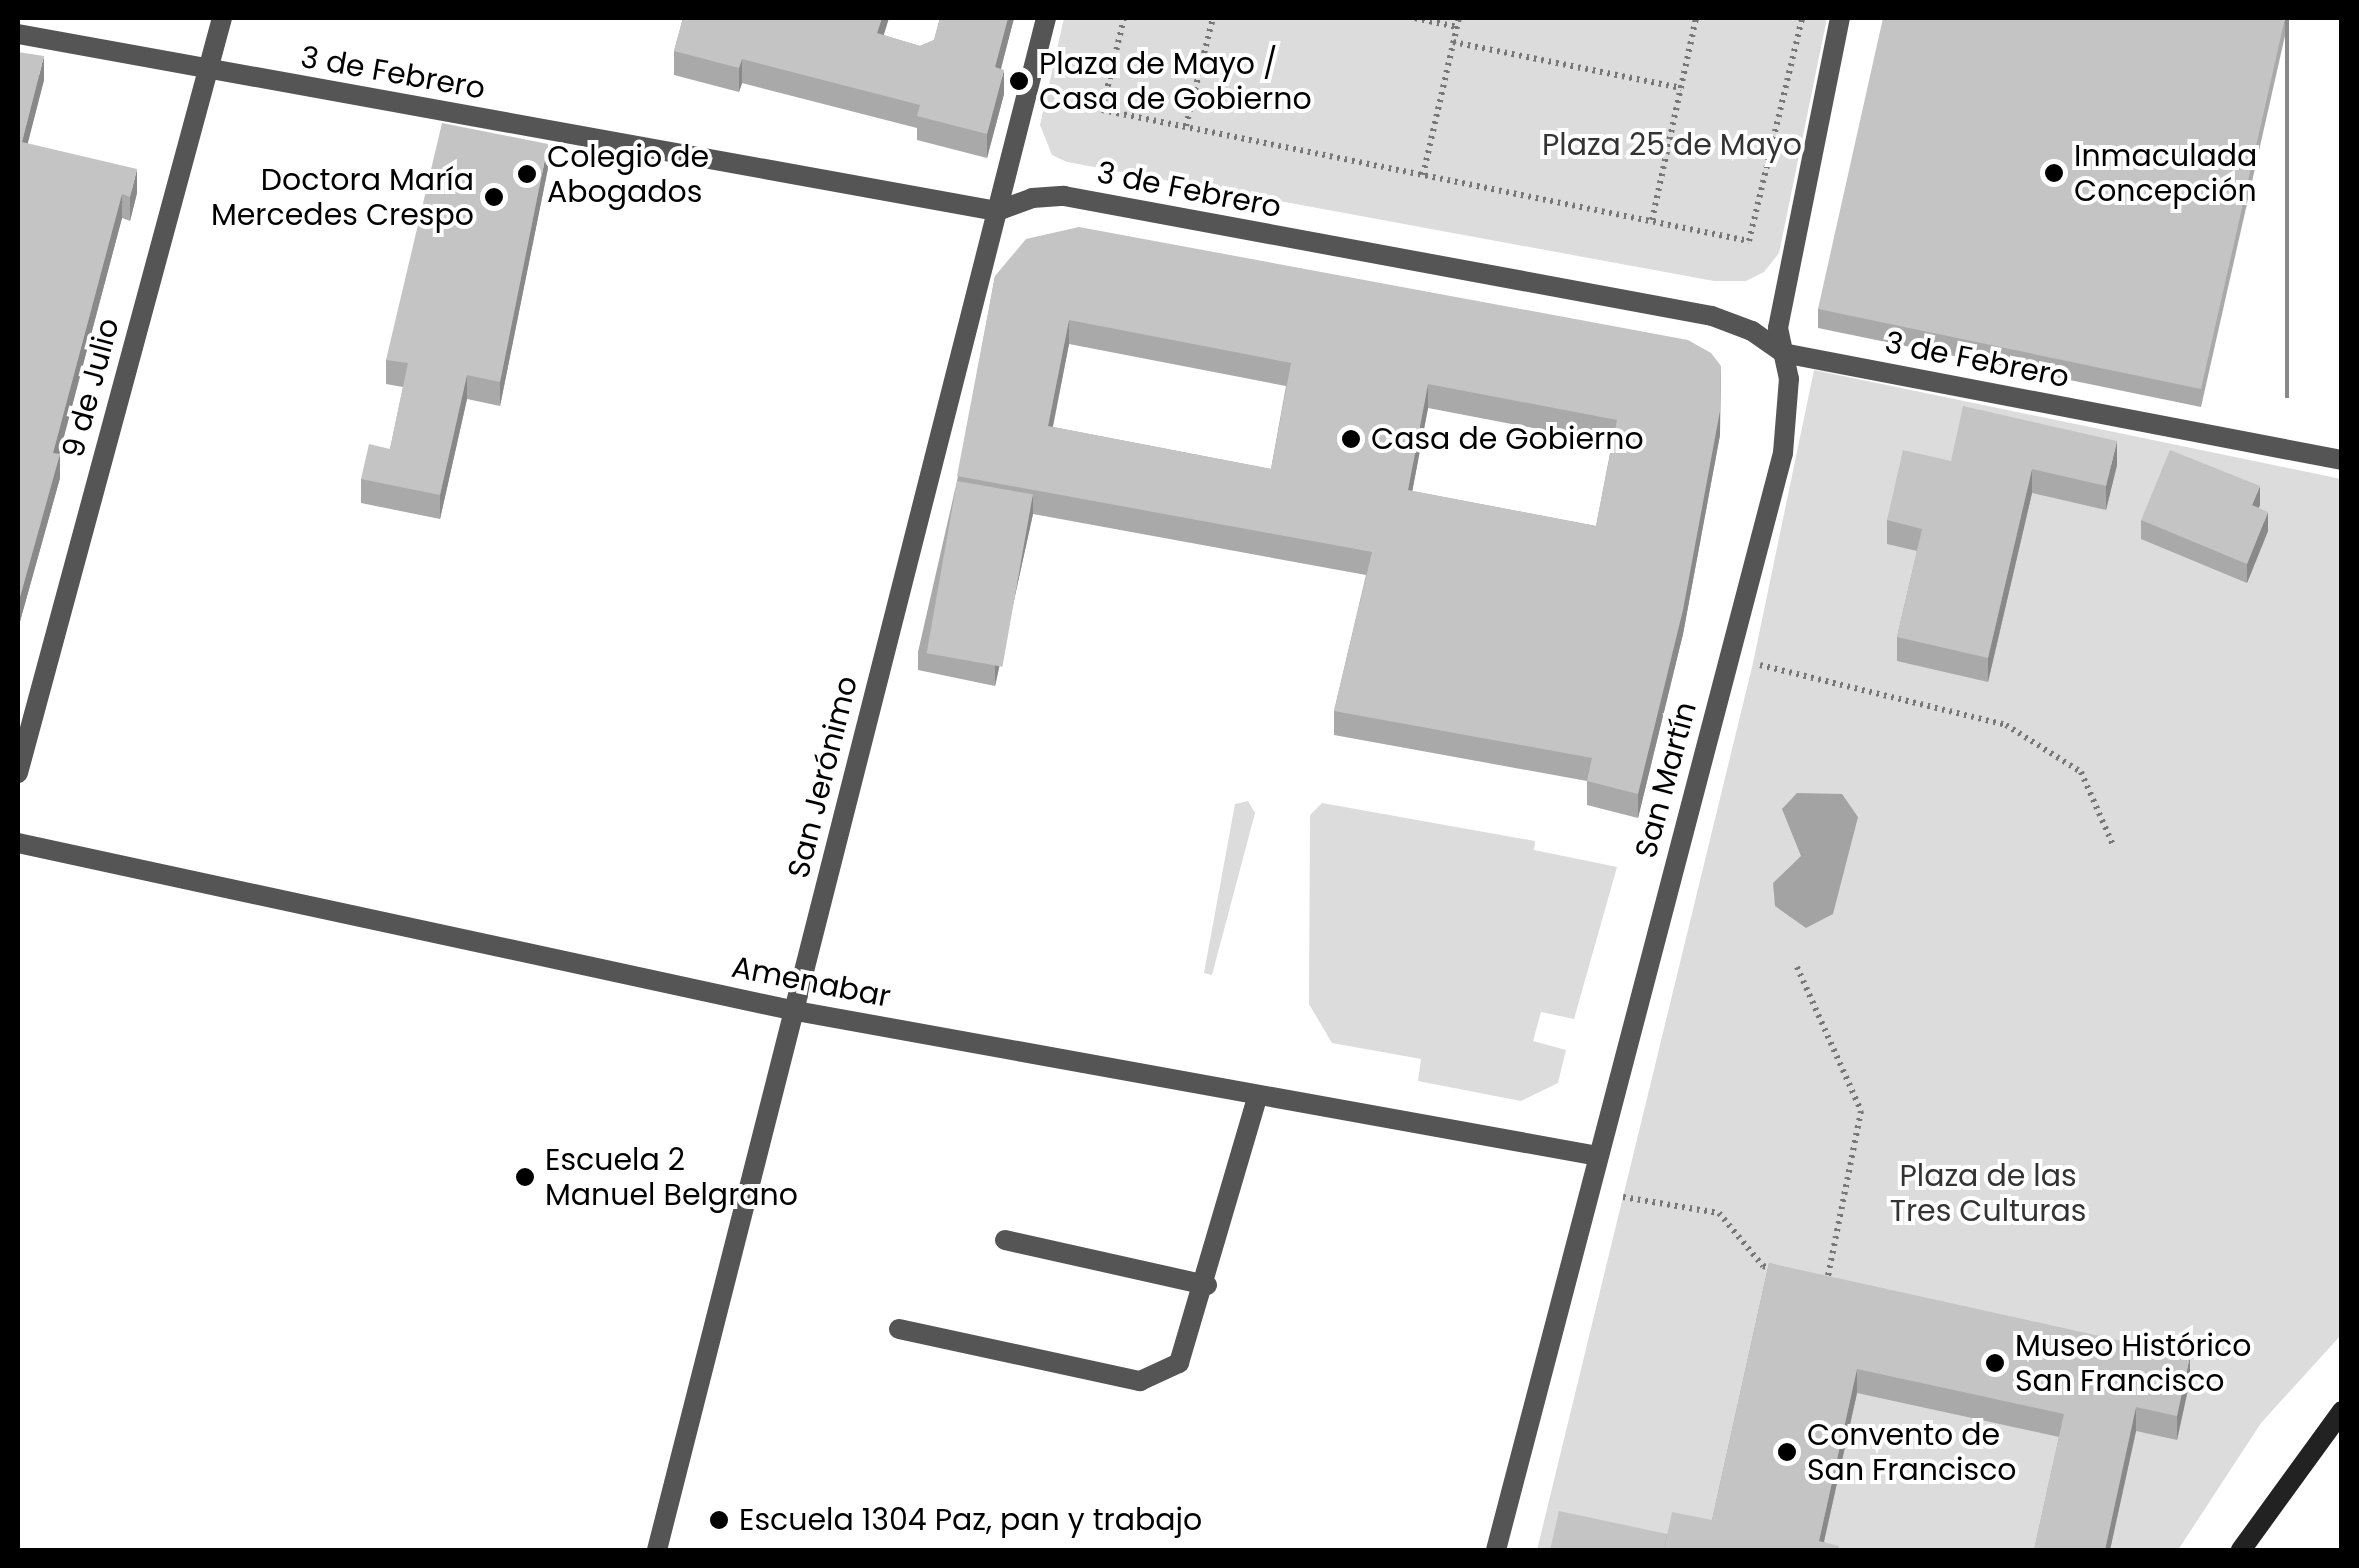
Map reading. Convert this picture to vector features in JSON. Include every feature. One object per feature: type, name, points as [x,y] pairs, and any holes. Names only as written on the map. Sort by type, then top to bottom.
[{"type":"main road","points":[[2241,1550],[2342,1411]]},
{"type":"street","name":"9 de Julio","points":[[18,773],[222,18]]},
{"type":"street","name":"San Jerónimo","points":[[657,1550],[1046,18]]},
{"type":"street","name":"San Martín","points":[[1496,1550],[1783,452],[1789,412],[1782,353],[1782,299],[1840,18]]},
{"type":"street","name":"3 de Febrero","points":[[18,34],[997,210],[1032,198],[1064,196],[1712,316],[1752,331],[1782,353],[2342,460]]},
{"type":"street","name":"Amenabar","points":[[18,843],[796,1011],[1598,1156]]},
{"type":"street","points":[[899,1330],[1140,1381],[1179,1363],[1207,1285],[1258,1095]]},
{"type":"street","points":[[1005,1240],[1207,1285]]},
{"type":"path","points":[[1124,18],[1102,110],[1749,241],[1802,18]]},
{"type":"path","points":[[1186,126],[1213,18]]},
{"type":"path","points":[[1415,18],[1458,22],[1423,176]]},
{"type":"path","points":[[1652,220],[1696,18]]},
{"type":"path","points":[[1453,42],[1681,88]]},
{"type":"path","points":[[1752,663],[2006,725],[2082,772],[2114,847]]},
{"type":"path","points":[[1797,967],[1861,1111],[1824,1280]]},
{"type":"path","points":[[1623,1197],[1720,1213],[1763,1266],[1793,1273]]},
{"type":"path","points":[[1808,1277],[1843,1284]]},
{"type":"green space","name":"Plaza 25 de Mayo","points":[[1064,18],[1827,18],[1779,253],[1764,272],[1746,281],[1714,281],[1067,162],[1052,155],[1040,125]]},
{"type":"green space","name":"Plaza de las Tres Culturas","points":[[1814,370],[2341,479],[2341,1335],[2261,1423],[2178,1550],[1537,1550],[1753,663]]},
{"type":"green space","points":[[1248,801],[1255,813],[1212,975],[1204,973],[1235,804]]},
{"type":"green space","points":[[1322,803],[1535,841],[1534,850],[1617,867],[1574,1019],[1541,1012],[1533,1041],[1566,1050],[1558,1083],[1521,1101],[1418,1081],[1421,1059],[1332,1043],[1309,1004],[1310,815]]},
{"type":"shaded area","points":[[1797,793],[1842,794],[1858,817],[1833,914],[1806,928],[1775,906],[1773,883],[1801,856],[1782,809]]},
{"type":"building","points":[[683,18],[882,18],[877,33],[920,46],[934,40],[940,18],[1008,18],[995,67],[1004,70],[987,134],[917,116],[920,105],[742,59],[739,68],[674,51]]},
{"type":"building","name":"Inmaculada Concepción","points":[[1883,18],[2285,18],[2201,389],[1818,309]]},
{"type":"building","points":[[18,52],[44,56],[22,142],[137,169],[130,197],[122,194],[53,453],[60,454],[19,601],[18,601]]},
{"type":"building","points":[[442,123],[548,144],[500,382],[467,375],[440,495],[361,479],[369,444],[390,449],[408,363],[386,360]]},
{"type":"building","name":"Casa de Gobierno","points":[[1079,227],[1688,340],[1711,353],[1721,366],[1720,411],[1683,610],[1638,794],[1587,781],[1592,758],[1334,711],[1372,552],[957,476],[995,276],[1026,239]],"holes":[[[1069,320],[1291,363],[1271,469],[1048,426]],[[1428,384],[1617,420],[1596,526],[1408,490]]]},
{"type":"building","points":[[1963,406],[2117,441],[2106,486],[2032,469],[1988,658],[1897,637],[1922,529],[1887,520],[1903,450],[1951,461]]},
{"type":"building","points":[[2170,450],[2260,486],[2252,505],[2268,512],[2247,564],[2141,520]]},
{"type":"building","points":[[957,481],[1033,494],[1002,667],[927,653]]},
{"type":"building","points":[[1769,1263],[2190,1356],[2177,1416],[2136,1407],[2105,1550],[2034,1550],[2064,1414],[1857,1369],[1819,1541],[1839,1546],[1838,1550],[1664,1550],[1672,1512],[1712,1520]]},
{"type":"building","points":[[1559,1511],[1667,1534],[1664,1550],[1550,1550]]},
{"type":"place","name":"Plaza de Mayo / Casa de Gobierno","points":[[1019,81]]},
{"type":"place","name":"Inmaculada Concepción","points":[[2054,173]]},
{"type":"place","name":"Colegio de Abogados","points":[[527,174]]},
{"type":"place","name":"Doctora María Mercedes Crespo","points":[[494,197]]},
{"type":"place","name":"Casa de Gobierno","points":[[1351,439]]},
{"type":"place","name":"Escuela 2 Manuel Belgrano","points":[[525,1177]]},
{"type":"place","name":"Museo Histórico San Francisco","points":[[1995,1363]]},
{"type":"place","name":"Convento de San Francisco","points":[[1787,1452]]},
{"type":"place","name":"Escuela 1304 Paz, pan y trabajo","points":[[719,1520]]}]
